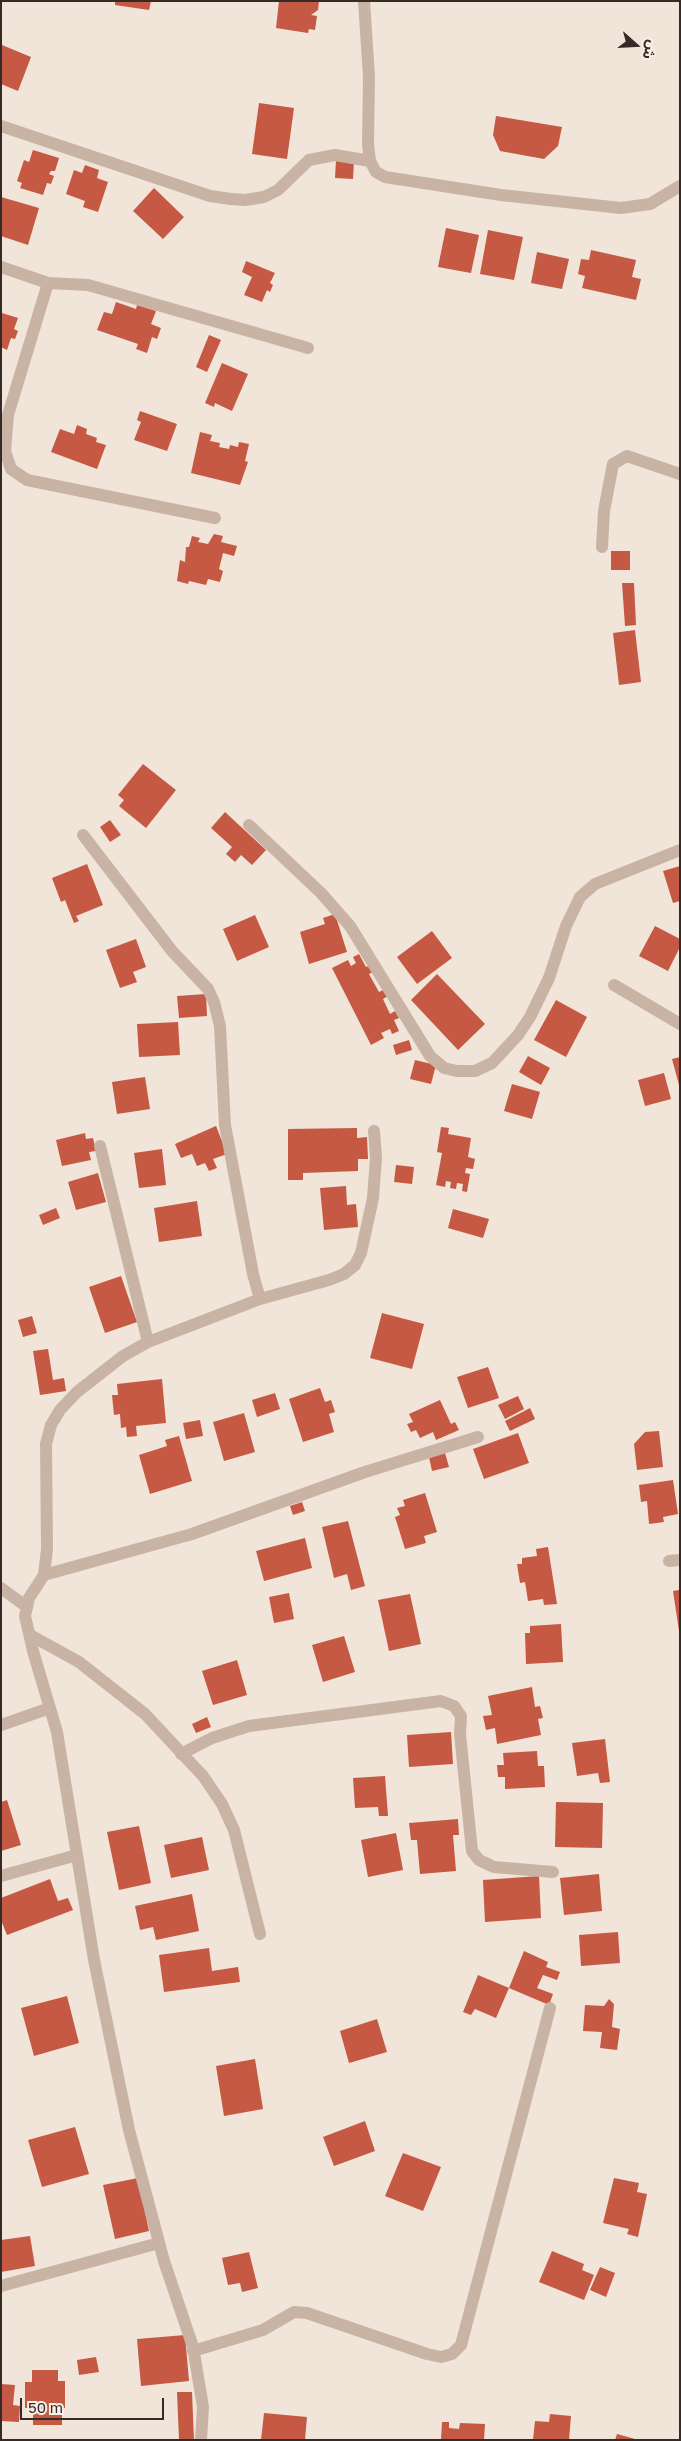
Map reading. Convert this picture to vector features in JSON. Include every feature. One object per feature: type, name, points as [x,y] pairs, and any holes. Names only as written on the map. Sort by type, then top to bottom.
[{"type":"street","points":[[364,1],[368,44],[368,144],[370,161],[376,172],[384,178],[501,195],[621,208],[650,204],[680,186]]},
{"type":"street","points":[[1,126],[210,196],[231,199],[264,197],[278,190],[309,160],[335,155],[370,161]]},
{"type":"street","points":[[1,268],[48,283],[88,285],[308,348]]},
{"type":"street","points":[[48,283],[8,415],[5,451],[11,469],[27,480],[215,518]]},
{"type":"street","points":[[602,547],[604,511],[612,464],[627,456],[680,474]]},
{"type":"street","points":[[249,825],[321,892],[350,926],[430,1056],[444,1068],[457,1071],[476,1071],[492,1063],[518,1035],[530,1017],[549,978],[566,926],[580,897],[595,884],[680,850]]},
{"type":"street","points":[[83,835],[172,951],[208,988],[214,1002],[220,1026],[225,1125],[253,1274],[260,1299]]},
{"type":"street","points":[[614,985],[680,1024]]},
{"type":"street","points":[[201,2440],[203,2407],[194,2351],[159,2243],[125,2111],[94,1960],[57,1732],[26,1616],[29,1598],[44,1574],[47,1549],[46,1460],[51,1425],[60,1410],[77,1392],[123,1356],[148,1342],[260,1299],[329,1280],[344,1274],[355,1265],[361,1253],[373,1198],[376,1158],[374,1130]]},
{"type":"street","points":[[100,1146],[148,1342]]},
{"type":"street","points":[[44,1574],[192,1534],[366,1472],[478,1437]]},
{"type":"street","points":[[1,1588],[27,1607]]},
{"type":"street","points":[[30,1635],[79,1662],[145,1714],[203,1776],[222,1804],[234,1830],[260,1934]]},
{"type":"street","points":[[181,1754],[212,1738],[249,1726],[441,1701],[454,1706],[461,1716],[460,1734],[472,1851],[479,1860],[494,1867],[553,1872]]},
{"type":"street","points":[[1,1725],[50,1708]]},
{"type":"street","points":[[1,1876],[77,1855]]},
{"type":"street","points":[[194,2351],[263,2330],[294,2312],[307,2313],[426,2354],[441,2357],[452,2354],[461,2345],[550,2008]]},
{"type":"street","points":[[1,2286],[159,2243]]},
{"type":"building","points":[[115,1],[151,1],[149,10],[115,5]]},
{"type":"building","points":[[279,1],[319,1],[318,10],[311,15],[317,16],[315,30],[309,29],[308,33],[276,28]]},
{"type":"building","points":[[2,45],[31,57],[18,91],[1,84]]},
{"type":"building","points":[[259,103],[294,108],[287,159],[252,154]]},
{"type":"building","points":[[496,116],[562,127],[558,146],[544,159],[500,151],[493,135]]},
{"type":"building","points":[[33,150],[59,158],[55,171],[51,171],[49,174],[54,176],[51,184],[47,183],[43,195],[20,188],[22,183],[17,181],[24,160],[29,162]]},
{"type":"building","points":[[336,160],[354,161],[353,179],[335,178]]},
{"type":"building","points":[[85,165],[99,170],[97,178],[108,182],[98,212],[83,207],[85,201],[66,194],[74,170],[82,173]]},
{"type":"building","points":[[154,188],[184,217],[163,239],[133,211]]},
{"type":"building","points":[[1,197],[39,208],[28,245],[1,236]]},
{"type":"building","points":[[446,228],[479,235],[471,273],[438,267]]},
{"type":"building","points":[[488,230],[523,237],[514,280],[480,274]]},
{"type":"building","points":[[591,250],[636,260],[632,277],[641,279],[636,300],[582,288],[585,276],[578,274],[581,259],[589,260]]},
{"type":"building","points":[[537,252],[569,259],[562,289],[531,283]]},
{"type":"building","points":[[246,261],[275,273],[270,283],[273,285],[270,292],[267,290],[262,302],[244,295],[252,277],[242,272]]},
{"type":"building","points":[[116,302],[136,309],[137,305],[156,311],[151,324],[161,328],[157,339],[152,337],[147,353],[136,349],[138,344],[97,330],[104,312],[112,314]]},
{"type":"building","points":[[2,313],[18,318],[14,329],[18,331],[15,339],[11,338],[7,350],[1,347]]},
{"type":"building","points":[[209,335],[221,340],[207,372],[196,367]]},
{"type":"building","points":[[222,363],[248,374],[232,411],[215,403],[214,407],[205,403]]},
{"type":"building","points":[[140,411],[177,424],[167,451],[134,440],[141,422],[137,420]]},
{"type":"building","points":[[77,425],[87,429],[86,434],[97,438],[96,442],[106,445],[97,469],[51,452],[60,429],[74,434]]},
{"type":"building","points":[[200,432],[212,435],[210,441],[220,443],[219,447],[229,449],[230,445],[238,447],[239,442],[249,444],[245,461],[248,462],[240,485],[191,473]]},
{"type":"building","points":[[214,534],[223,536],[221,542],[237,546],[234,556],[223,553],[219,569],[223,571],[220,582],[208,579],[206,585],[189,581],[188,584],[177,581],[180,560],[185,562],[186,547],[189,547],[192,536],[200,538],[198,542],[208,544]]},
{"type":"building","points":[[611,551],[630,551],[630,570],[611,570]]},
{"type":"building","points":[[622,583],[634,583],[636,625],[625,626]]},
{"type":"building","points":[[635,630],[641,682],[619,685],[613,633]]},
{"type":"building","points":[[143,764],[176,790],[146,828],[119,806],[124,800],[118,795]]},
{"type":"building","points":[[225,812],[266,850],[252,865],[241,855],[235,862],[226,854],[232,847],[211,828]]},
{"type":"building","points":[[110,820],[121,835],[110,842],[100,827]]},
{"type":"building","points":[[87,864],[103,905],[76,916],[79,921],[74,923],[65,900],[61,902],[52,878]]},
{"type":"building","points":[[680,866],[680,901],[673,903],[663,871]]},
{"type":"building","points":[[335,914],[347,952],[309,964],[300,932],[325,924],[323,918]]},
{"type":"building","points":[[255,915],[269,947],[237,961],[223,929]]},
{"type":"building","points":[[655,926],[680,939],[680,947],[668,971],[639,956]]},
{"type":"building","points":[[432,931],[452,958],[417,984],[397,957]]},
{"type":"building","points":[[136,939],[146,967],[133,972],[137,982],[120,988],[106,950]]},
{"type":"building","points":[[359,954],[366,967],[371,965],[375,971],[369,974],[379,992],[385,989],[388,996],[383,999],[390,1014],[395,1011],[399,1018],[394,1020],[399,1031],[392,1034],[390,1029],[381,1033],[384,1038],[371,1045],[332,968],[348,960],[351,966],[356,963],[353,957]]},
{"type":"building","points":[[437,974],[485,1024],[458,1050],[411,1000]]},
{"type":"building","points":[[206,994],[207,1016],[179,1018],[177,996]]},
{"type":"building","points":[[556,1000],[587,1017],[566,1057],[534,1040]]},
{"type":"building","points":[[178,1022],[180,1055],[139,1057],[137,1024]]},
{"type":"building","points":[[409,1040],[412,1050],[396,1055],[393,1045]]},
{"type":"building","points":[[528,1056],[550,1068],[541,1085],[519,1072]]},
{"type":"building","points":[[680,1057],[680,1085],[679,1085],[672,1059]]},
{"type":"building","points":[[415,1060],[436,1065],[431,1084],[410,1079]]},
{"type":"building","points":[[664,1073],[671,1099],[645,1106],[638,1080]]},
{"type":"building","points":[[145,1077],[150,1109],[117,1114],[112,1082]]},
{"type":"building","points":[[512,1084],[540,1092],[532,1119],[504,1111]]},
{"type":"building","points":[[216,1126],[227,1154],[213,1159],[217,1168],[209,1171],[205,1163],[197,1166],[192,1154],[181,1158],[175,1144]]},
{"type":"building","points":[[441,1127],[449,1128],[448,1134],[471,1138],[468,1157],[475,1159],[473,1169],[466,1168],[465,1173],[470,1174],[467,1192],[462,1191],[463,1184],[457,1183],[456,1189],[450,1188],[451,1182],[446,1181],[445,1187],[436,1185],[442,1153],[437,1152]]},
{"type":"building","points":[[357,1128],[357,1138],[367,1137],[368,1159],[358,1159],[358,1171],[303,1173],[303,1180],[288,1180],[288,1129]]},
{"type":"building","points":[[85,1133],[86,1139],[93,1138],[96,1151],[89,1152],[91,1160],[62,1166],[56,1140]]},
{"type":"building","points":[[162,1149],[166,1185],[139,1188],[134,1153]]},
{"type":"building","points":[[396,1165],[414,1167],[412,1184],[394,1182]]},
{"type":"building","points":[[98,1173],[106,1202],[76,1210],[68,1182]]},
{"type":"building","points":[[346,1186],[347,1205],[356,1204],[358,1227],[324,1230],[320,1188]]},
{"type":"building","points":[[197,1201],[202,1236],[159,1242],[154,1208]]},
{"type":"building","points":[[56,1208],[60,1218],[43,1225],[39,1215]]},
{"type":"building","points":[[453,1209],[489,1219],[483,1238],[448,1228]]},
{"type":"building","points":[[121,1276],[137,1322],[105,1333],[89,1287]]},
{"type":"building","points":[[382,1313],[424,1324],[412,1369],[370,1358]]},
{"type":"building","points":[[32,1316],[37,1333],[23,1337],[18,1320]]},
{"type":"building","points":[[48,1349],[53,1380],[64,1378],[66,1391],[40,1395],[33,1351]]},
{"type":"building","points":[[488,1367],[499,1398],[468,1408],[457,1377]]},
{"type":"building","points":[[162,1379],[166,1423],[136,1426],[137,1436],[127,1437],[126,1427],[121,1428],[120,1414],[114,1415],[112,1395],[118,1395],[117,1384]]},
{"type":"building","points":[[320,1388],[325,1402],[331,1400],[335,1412],[329,1414],[334,1432],[303,1442],[289,1399]]},
{"type":"building","points":[[275,1393],[280,1409],[257,1417],[252,1400]]},
{"type":"building","points":[[518,1396],[524,1409],[505,1419],[498,1405]]},
{"type":"building","points":[[440,1400],[451,1424],[455,1422],[459,1430],[436,1440],[433,1432],[420,1438],[416,1430],[411,1432],[407,1424],[413,1422],[409,1414]]},
{"type":"building","points":[[530,1408],[535,1419],[510,1431],[505,1421]]},
{"type":"building","points":[[244,1413],[255,1452],[224,1461],[213,1422]]},
{"type":"building","points":[[200,1420],[203,1436],[186,1439],[183,1423]]},
{"type":"building","points":[[659,1431],[663,1467],[637,1470],[634,1444],[645,1432]]},
{"type":"building","points":[[518,1433],[529,1463],[484,1479],[473,1449]]},
{"type":"building","points":[[179,1436],[192,1481],[150,1494],[139,1455],[167,1446],[165,1440]]},
{"type":"building","points":[[445,1453],[449,1467],[432,1471],[429,1457]]},
{"type":"building","points":[[673,1480],[678,1514],[663,1517],[664,1522],[649,1524],[647,1501],[641,1502],[639,1485]]},
{"type":"building","points":[[425,1493],[437,1532],[424,1536],[426,1543],[405,1549],[395,1517],[400,1515],[397,1508],[405,1506],[403,1500]]},
{"type":"building","points":[[302,1502],[305,1511],[293,1515],[290,1506]]},
{"type":"building","points":[[348,1521],[365,1586],[351,1590],[347,1574],[334,1578],[322,1527]]},
{"type":"building","points":[[305,1538],[312,1568],[264,1581],[256,1551]]},
{"type":"building","points":[[548,1547],[557,1604],[544,1605],[543,1599],[528,1601],[525,1582],[520,1583],[517,1564],[522,1564],[522,1558],[537,1556],[536,1549]]},
{"type":"building","points":[[679,1590],[680,1631],[673,1591]]},
{"type":"building","points":[[289,1593],[294,1619],[274,1623],[269,1597]]},
{"type":"building","points":[[410,1594],[421,1644],[389,1651],[378,1600]]},
{"type":"building","points":[[561,1624],[563,1662],[526,1664],[525,1633],[530,1633],[530,1626]]},
{"type":"building","points":[[344,1636],[355,1672],[323,1682],[312,1645]]},
{"type":"building","points":[[237,1660],[247,1695],[213,1705],[202,1671]]},
{"type":"building","points":[[532,1687],[535,1707],[540,1706],[543,1718],[538,1719],[541,1735],[497,1744],[495,1728],[486,1730],[483,1716],[492,1715],[488,1696]]},
{"type":"building","points":[[207,1717],[211,1727],[196,1733],[192,1724]]},
{"type":"building","points":[[451,1732],[453,1764],[409,1767],[407,1735]]},
{"type":"building","points":[[605,1739],[610,1782],[600,1783],[598,1773],[577,1776],[572,1743]]},
{"type":"building","points":[[537,1751],[538,1766],[544,1766],[545,1787],[505,1789],[505,1777],[498,1777],[497,1765],[504,1765],[503,1753]]},
{"type":"building","points":[[385,1776],[388,1816],[379,1816],[378,1807],[355,1808],[353,1778]]},
{"type":"building","points":[[7,1800],[21,1845],[1,1851],[1,1802]]},
{"type":"building","points":[[556,1802],[603,1803],[602,1848],[555,1847]]},
{"type":"building","points":[[458,1819],[459,1835],[453,1835],[456,1871],[420,1874],[417,1840],[411,1840],[409,1823]]},
{"type":"building","points":[[139,1826],[151,1883],[119,1890],[107,1832]]},
{"type":"building","points":[[396,1833],[403,1870],[368,1877],[361,1840]]},
{"type":"building","points":[[202,1837],[209,1870],[171,1878],[164,1845]]},
{"type":"building","points":[[599,1874],[602,1911],[564,1915],[560,1878]]},
{"type":"building","points":[[539,1876],[541,1918],[485,1922],[483,1880]]},
{"type":"building","points":[[50,1879],[58,1901],[68,1898],[73,1910],[7,1935],[1,1920],[1,1898]]},
{"type":"building","points":[[192,1894],[199,1931],[156,1940],[153,1927],[140,1930],[135,1906]]},
{"type":"building","points":[[618,1932],[620,1963],[581,1966],[579,1935]]},
{"type":"building","points":[[209,1948],[212,1971],[238,1967],[240,1982],[164,1992],[159,1955]]},
{"type":"building","points":[[524,1951],[548,1962],[546,1967],[560,1972],[557,1980],[543,1975],[537,1988],[553,1994],[549,2005],[509,1988]]},
{"type":"building","points":[[478,1975],[509,1988],[496,2018],[475,2009],[471,2015],[463,2012]]},
{"type":"building","points":[[67,1996],[79,2043],[34,2056],[21,2008]]},
{"type":"building","points":[[609,1999],[614,2004],[612,2027],[620,2029],[617,2050],[600,2048],[602,2032],[583,2031],[585,2005],[604,2006]]},
{"type":"building","points":[[377,2019],[387,2052],[349,2063],[340,2031]]},
{"type":"building","points":[[255,2059],[263,2109],[224,2116],[216,2066]]},
{"type":"building","points":[[365,2121],[375,2151],[334,2166],[323,2137]]},
{"type":"building","points":[[75,2127],[89,2174],[42,2187],[28,2140]]},
{"type":"building","points":[[403,2153],[441,2167],[423,2211],[385,2196]]},
{"type":"building","points":[[138,2178],[149,2231],[115,2239],[103,2185]]},
{"type":"building","points":[[614,2178],[639,2183],[637,2192],[647,2194],[638,2237],[627,2234],[629,2229],[603,2223]]},
{"type":"building","points":[[30,2236],[35,2266],[1,2272],[1,2240]]},
{"type":"building","points":[[552,2251],[584,2264],[582,2270],[594,2275],[584,2300],[539,2282]]},
{"type":"building","points":[[249,2252],[258,2288],[242,2292],[240,2283],[228,2285],[222,2258]]},
{"type":"building","points":[[600,2267],[615,2273],[606,2297],[590,2290]]},
{"type":"building","points":[[185,2335],[189,2381],[141,2386],[137,2339]]},
{"type":"building","points":[[96,2357],[99,2372],[79,2375],[77,2360]]},
{"type":"building","points":[[32,2370],[58,2370],[58,2381],[65,2381],[65,2408],[62,2408],[62,2425],[33,2425],[33,2408],[25,2408],[25,2382],[32,2382]]},
{"type":"building","points":[[1,2384],[15,2385],[13,2405],[20,2406],[19,2422],[1,2421]]},
{"type":"building","points":[[177,2392],[192,2392],[194,2440],[179,2440]]},
{"type":"building","points":[[264,2413],[307,2417],[305,2440],[261,2440]]},
{"type":"building","points":[[550,2414],[571,2416],[569,2440],[533,2440],[535,2421],[549,2422]]},
{"type":"building","points":[[442,2422],[449,2422],[449,2428],[459,2429],[460,2423],[485,2424],[484,2440],[441,2440]]},
{"type":"building","points":[[617,2434],[635,2439],[635,2440],[615,2440]]}]
